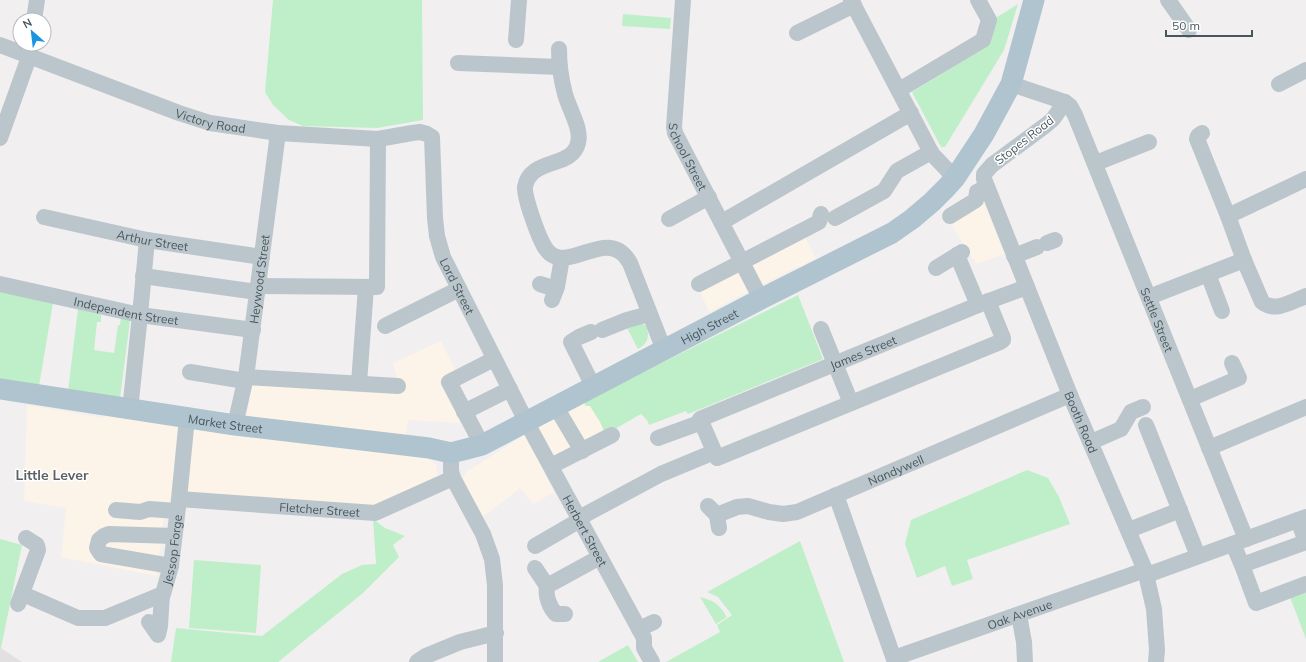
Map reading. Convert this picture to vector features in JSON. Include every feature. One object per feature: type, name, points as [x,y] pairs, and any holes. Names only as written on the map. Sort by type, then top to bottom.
[{"type":"main road","points":[[955,178],[984,134],[1011,84],[1034,0]]},
{"type":"main road","name":"High Street","points":[[451,454],[482,445],[892,232],[912,219],[932,202],[955,178]]},
{"type":"main road","name":"Market Street","points":[[0,389],[235,425],[429,448],[451,454]]},
{"type":"street","points":[[35,12],[37,0]]},
{"type":"street","points":[[516,40],[519,0]]},
{"type":"street","name":"School Street","points":[[683,0],[674,127],[675,133],[761,299]]},
{"type":"street","points":[[899,90],[984,40],[989,20],[978,0]]},
{"type":"street","points":[[1168,0],[1189,30]]},
{"type":"street","points":[[798,34],[852,2],[931,152],[955,178]]},
{"type":"street","name":"Victory Road","points":[[0,45],[12,47]]},
{"type":"street","points":[[559,49],[559,67],[565,94],[579,131],[579,143],[575,151],[564,159],[536,169],[530,176],[525,187],[526,198],[544,246],[552,255],[562,258],[572,257],[604,247],[611,247],[622,252],[626,256],[664,350]]},
{"type":"street","points":[[0,138],[29,52]]},
{"type":"street","name":"Victory Road","points":[[35,52],[179,113],[210,123],[278,133],[378,139],[420,132],[432,137]]},
{"type":"street","points":[[458,63],[559,67]]},
{"type":"street","points":[[1279,84],[1306,70]]},
{"type":"street","name":"Stopes Road","points":[[986,187],[984,174],[987,170],[1053,119],[1065,102],[1011,84]]},
{"type":"street","name":"Settle Street","points":[[1065,102],[1070,106],[1075,115],[1096,163],[1209,448],[1239,541],[1242,565],[1256,603],[1306,584]]},
{"type":"street","points":[[722,222],[911,113]]},
{"type":"street","name":"Heywood Street","points":[[235,425],[245,379],[253,330],[278,133]]},
{"type":"street","points":[[1202,133],[1197,139],[1260,298],[1266,305],[1279,307],[1306,296]]},
{"type":"street","name":"Lord Street","points":[[432,137],[435,218],[437,236],[443,257],[527,422]]},
{"type":"street","points":[[359,383],[371,287],[378,139]]},
{"type":"street","points":[[1096,163],[1149,142]]},
{"type":"street","points":[[699,284],[828,216],[884,191],[897,171],[931,152]]},
{"type":"street","points":[[1228,216],[1306,179]]},
{"type":"street","points":[[950,216],[976,200],[977,192],[986,187]]},
{"type":"street","name":"Booth Road","points":[[986,187],[1070,395],[1129,530],[1146,573],[1154,609],[1157,650],[1156,662]]},
{"type":"street","points":[[669,219],[709,197]]},
{"type":"street","name":"Arthur Street","points":[[44,217],[147,240],[262,256]]},
{"type":"street","points":[[130,410],[147,240]]},
{"type":"street","points":[[1014,256],[1046,244]]},
{"type":"street","points":[[701,420],[717,458],[1000,342],[1003,338],[983,303],[960,254],[936,268]]},
{"type":"street","points":[[540,284],[554,294],[562,258]]},
{"type":"street","points":[[1149,297],[1244,260]]},
{"type":"street","points":[[1208,274],[1222,311]]},
{"type":"street","points":[[143,276],[258,289],[371,287]]},
{"type":"street","name":"Independent Street","points":[[0,284],[140,315],[253,330]]},
{"type":"street","name":"James Street","points":[[658,438],[983,303],[1027,287]]},
{"type":"street","points":[[391,319],[459,289]]},
{"type":"street","points":[[593,386],[571,342],[579,337],[627,320],[650,314]]},
{"type":"street","points":[[821,329],[851,403]]},
{"type":"street","points":[[482,445],[450,382],[494,359]]},
{"type":"street","points":[[1190,399],[1239,378],[1232,363]]},
{"type":"street","points":[[190,372],[245,379],[359,383],[398,386]]},
{"type":"street","points":[[464,412],[510,389]]},
{"type":"street","name":"Nandywell","points":[[715,517],[737,507],[748,506],[783,514],[797,512],[1070,395]]},
{"type":"street","points":[[556,407],[582,450]]},
{"type":"street","points":[[1091,442],[1121,429],[1131,412],[1143,407]]},
{"type":"street","points":[[1209,448],[1306,407]]},
{"type":"street","name":"Jessop Forge","points":[[26,538],[37,545],[38,550],[21,599],[78,618],[105,618],[163,594],[171,566],[187,418]]},
{"type":"street","name":"Herbert Street","points":[[527,422],[642,634],[644,648],[652,662]]},
{"type":"street","points":[[1146,425],[1198,556]]},
{"type":"street","points":[[551,466],[612,435]]},
{"type":"street","points":[[535,546],[579,519],[661,474],[714,452]]},
{"type":"street","points":[[451,454],[451,471],[453,478],[483,534],[492,559],[495,585],[495,662]]},
{"type":"street","name":"Fletcher Street","points":[[116,510],[140,512],[149,509],[178,505],[230,503],[375,513],[453,478]]},
{"type":"street","points":[[836,495],[895,660]]},
{"type":"street","points":[[1129,530],[1180,510]]},
{"type":"street","points":[[1242,565],[1306,542],[1302,519]]},
{"type":"street","name":"Oak Avenue","points":[[895,660],[1019,615],[1198,556],[1302,519]]},
{"type":"street","points":[[171,566],[100,554],[97,548],[99,540],[109,534],[174,536]]},
{"type":"street","points":[[547,586],[600,557]]},
{"type":"street","points":[[535,568],[547,586],[546,590],[550,607],[556,614],[565,614]]},
{"type":"street","points":[[149,622],[158,635],[162,594]]},
{"type":"street","points":[[1019,615],[1024,642],[1025,662]]},
{"type":"street","points":[[642,634],[654,622]]},
{"type":"street","points":[[417,662],[426,656],[460,642],[496,634]]},
{"type":"shaded area","points":[[984,202],[1004,254],[976,264],[950,223]]},
{"type":"shaded area","points":[[799,226],[816,258],[709,312],[696,282]]},
{"type":"shaded area","points":[[441,341],[456,372],[439,381],[461,423],[408,420],[404,453],[427,457],[436,465],[441,488],[373,519],[165,504],[157,576],[61,557],[66,508],[24,501],[27,405],[103,418],[106,397],[247,415],[252,380],[400,390],[393,363]]},
{"type":"shaded area","points":[[583,402],[586,406],[590,406],[605,433],[617,436],[544,473],[554,492],[533,504],[520,488],[483,517],[464,484],[463,479],[466,472],[538,426]]},
{"type":"shaded area","points":[[0,647],[1,648],[22,662],[0,662]]},
{"type":"green space","points":[[273,0],[422,0],[423,120],[377,128],[303,126],[289,120],[273,105],[265,92]]},
{"type":"green space","points":[[1018,4],[1004,50],[945,147],[941,147],[912,92],[986,47],[994,19]]},
{"type":"green space","points":[[623,14],[671,18],[670,29],[622,26]]},
{"type":"green space","points":[[0,292],[53,303],[39,386],[0,379]]},
{"type":"green space","points":[[798,295],[823,359],[688,414],[686,411],[649,425],[647,420],[641,414],[605,433],[590,406],[586,406],[583,402]]},
{"type":"green space","points":[[78,309],[101,315],[101,322],[97,322],[94,350],[114,353],[118,325],[120,325],[121,317],[130,321],[120,398],[68,391]]},
{"type":"green space","points":[[641,323],[646,326],[648,336],[644,345],[638,349],[627,328]]},
{"type":"green space","points":[[1027,470],[1048,478],[1059,497],[1070,524],[967,560],[973,579],[952,586],[945,566],[917,578],[905,544],[911,520]]},
{"type":"green space","points":[[373,519],[385,528],[405,536],[393,545],[399,557],[363,593],[278,662],[171,662],[176,628],[262,636],[342,574],[362,565],[376,564]]},
{"type":"green space","points":[[0,539],[22,545],[1,648],[0,647]]},
{"type":"green space","points":[[800,541],[844,662],[666,662],[720,632],[717,625],[732,615],[718,597],[707,592]]},
{"type":"green space","points":[[194,560],[261,565],[256,633],[189,628]]},
{"type":"green space","points":[[1306,591],[1306,639],[1290,597]]},
{"type":"green space","points":[[700,597],[716,604],[722,609],[727,617],[716,624]]},
{"type":"green space","points":[[628,645],[638,662],[598,662]]},
{"type":"district","name":"Little Lever","points":[[52,475]]}]
